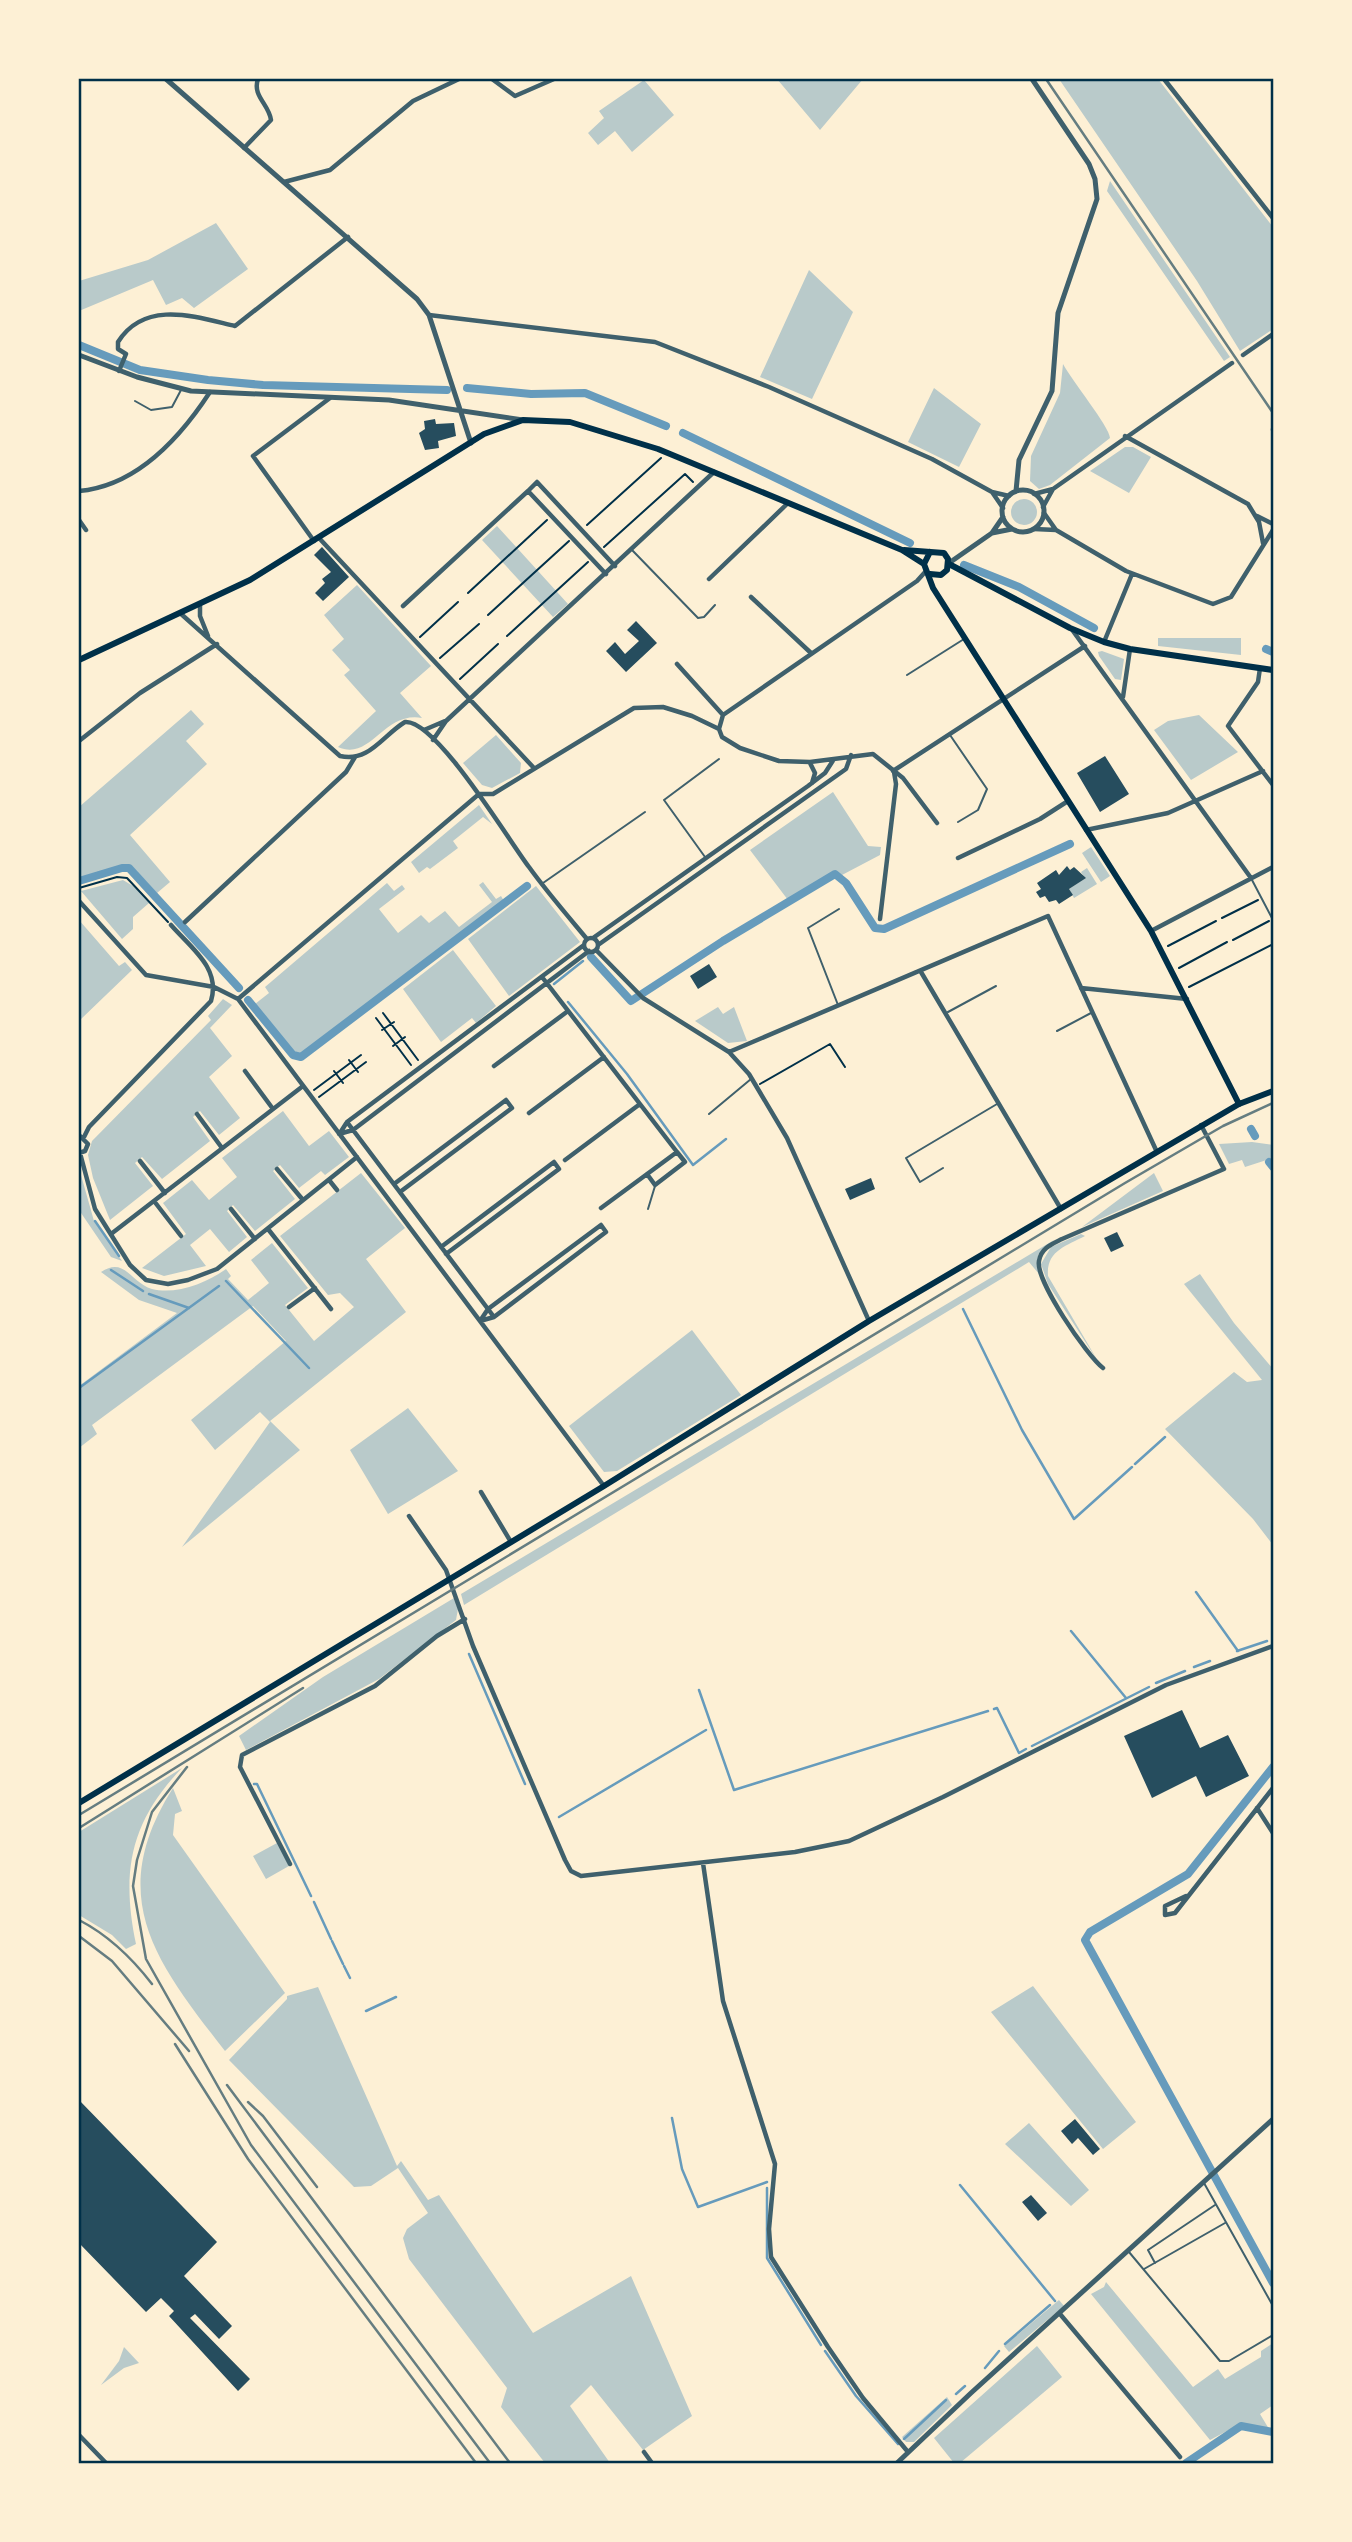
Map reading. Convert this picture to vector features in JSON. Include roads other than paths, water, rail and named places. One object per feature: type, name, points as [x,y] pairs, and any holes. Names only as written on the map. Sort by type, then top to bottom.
[{"type":"main road","points":[[79,660],[250,580],[471,443],[499,427],[523,420],[570,422],[667,452],[902,550],[927,569],[941,575],[949,563]]},
{"type":"main road","points":[[902,550],[944,553],[949,563],[1070,628],[1104,642],[1130,649],[1273,670]]},
{"type":"main road","points":[[930,552],[927,569],[933,588],[1152,931],[1239,1104]]},
{"type":"main road","points":[[79,1803],[604,1486],[869,1321],[1200,1124],[1239,1104],[1273,1091]]},
{"type":"street","points":[[166,79],[400,282],[429,315],[471,443]]},
{"type":"street","points":[[244,149],[271,120],[270,112],[259,98],[256,86],[258,79]]},
{"type":"street","points":[[283,183],[330,170],[413,101],[459,79]]},
{"type":"street","points":[[492,79],[515,96],[554,79]]},
{"type":"street","points":[[1016,492],[1022,453],[1052,391],[1058,313],[1097,199],[1095,179],[1089,164],[1032,79]]},
{"type":"street","points":[[1164,79],[1273,218]]},
{"type":"street","points":[[120,368],[125,356],[117,345],[124,333],[146,320],[176,312],[235,326],[348,237]]},
{"type":"street","points":[[429,315],[655,342],[769,387],[932,459],[992,492],[1009,496]]},
{"type":"street","points":[[1243,355],[1273,334]]},
{"type":"street","points":[[79,355],[182,389],[389,400],[523,420]]},
{"type":"street","points":[[949,563],[992,533],[1003,517],[1003,508],[1009,496],[1024,490],[1034,494],[1054,489],[1125,436],[1232,363]]},
{"type":"street","points":[[79,491],[116,483],[155,457],[196,414],[210,392]]},
{"type":"street","points":[[330,398],[253,456],[317,540],[533,767]]},
{"type":"street","points":[[1125,436],[1243,501],[1256,515],[1273,524]]},
{"type":"street","points":[[433,740],[446,721],[606,575],[714,471]]},
{"type":"street","points":[[1018,471],[1024,490]]},
{"type":"street","points":[[403,606],[537,482],[615,566]]},
{"type":"street","points":[[1034,528],[1054,489]]},
{"type":"street","points":[[528,491],[606,575]]},
{"type":"street","points":[[992,492],[1003,508]]},
{"type":"street","points":[[1034,494],[1056,530]]},
{"type":"street","points":[[709,579],[788,503]]},
{"type":"street","points":[[1256,515],[1263,543]]},
{"type":"street","points":[[1003,517],[1012,529]]},
{"type":"street","points":[[79,520],[86,530]]},
{"type":"street","points":[[992,533],[1012,529],[1023,532],[1034,528],[1056,530],[1132,573],[1207,603],[1221,603],[1231,597],[1273,530]]},
{"type":"street","points":[[944,553],[964,552]]},
{"type":"street","points":[[927,569],[917,581],[723,715],[719,729],[722,737],[740,748],[779,761],[810,762],[873,754],[904,778],[937,823]]},
{"type":"street","points":[[1104,642],[1132,573]]},
{"type":"street","points":[[751,597],[811,653]]},
{"type":"street","points":[[200,604],[200,616],[209,637]]},
{"type":"street","points":[[180,613],[329,749],[340,756],[355,757],[373,749],[405,723],[413,722],[424,730],[479,794],[542,884],[587,939]]},
{"type":"street","points":[[1070,628],[1251,878]]},
{"type":"street","points":[[79,741],[150,686],[217,644]]},
{"type":"street","points":[[893,771],[1085,646]]},
{"type":"street","points":[[1123,698],[1130,649]]},
{"type":"street","points":[[677,664],[723,715]]},
{"type":"street","points":[[1261,668],[1258,682],[1228,726],[1273,785]]},
{"type":"street","points":[[237,999],[479,794],[493,794],[628,711],[641,707],[680,712],[719,729]]},
{"type":"street","points":[[424,730],[446,721]]},
{"type":"street","points":[[340,1134],[353,1130],[589,951],[846,769],[851,755]]},
{"type":"street","points":[[185,922],[346,772],[355,757]]},
{"type":"street","points":[[587,939],[593,938],[811,784],[825,773],[834,759]]},
{"type":"street","points":[[810,762],[815,773],[811,784]]},
{"type":"street","points":[[880,919],[896,784],[893,771]]},
{"type":"street","points":[[1086,830],[1168,813],[1263,771]]},
{"type":"street","points":[[958,858],[1040,819],[1068,801]]},
{"type":"street","points":[[1152,931],[1273,867]]},
{"type":"street","points":[[79,901],[146,975],[214,987],[237,999],[604,1486]]},
{"type":"street","points":[[729,1052],[1048,916],[1156,1150]]},
{"type":"street","points":[[171,925],[210,970],[214,987],[206,1008],[81,1136],[88,1146],[79,1153],[91,1198],[137,1275],[152,1283],[168,1284],[213,1271],[357,1157]]},
{"type":"street","points":[[593,938],[597,947],[643,999],[729,1052],[757,1086],[787,1138],[869,1321]]},
{"type":"street","points":[[340,1134],[347,1122],[584,946],[587,939]]},
{"type":"street","points":[[584,946],[589,951]]},
{"type":"street","points":[[921,972],[1061,1209]]},
{"type":"street","points":[[542,977],[685,1162],[655,1185],[647,1174]]},
{"type":"street","points":[[1081,988],[1090,986],[1187,999]]},
{"type":"street","points":[[494,1066],[568,1011]]},
{"type":"street","points":[[529,1113],[604,1057]]},
{"type":"street","points":[[244,1071],[273,1109]]},
{"type":"street","points":[[111,1234],[303,1086]]},
{"type":"street","points":[[394,1184],[506,1100],[512,1108],[400,1192]]},
{"type":"street","points":[[565,1160],[640,1104]]},
{"type":"street","points":[[197,1114],[222,1148]]},
{"type":"street","points":[[347,1122],[494,1317]]},
{"type":"street","points":[[1103,1368],[1076,1334],[1044,1281],[1038,1266],[1040,1256],[1045,1249],[1062,1239],[1224,1168],[1200,1124]]},
{"type":"street","points":[[601,1208],[677,1152]]},
{"type":"street","points":[[140,1161],[164,1193]]},
{"type":"street","points":[[441,1247],[554,1162],[559,1169],[446,1254]]},
{"type":"street","points":[[277,1169],[303,1200]]},
{"type":"street","points":[[329,1180],[337,1190]]},
{"type":"street","points":[[154,1201],[181,1236]]},
{"type":"street","points":[[231,1209],[255,1239]]},
{"type":"street","points":[[601,1225],[606,1232],[494,1317],[480,1321],[488,1309],[601,1225]]},
{"type":"street","points":[[268,1229],[331,1309]]},
{"type":"street","points":[[289,1307],[314,1288]]},
{"type":"street","points":[[481,1492],[511,1542]]},
{"type":"street","points":[[409,1516],[450,1579],[473,1646],[571,1871],[578,1875],[805,1851],[857,1838],[1166,1685],[1273,1646]]},
{"type":"street","points":[[290,1864],[240,1767],[242,1755],[375,1686],[437,1636],[465,1619]]},
{"type":"street","points":[[1186,1896],[1165,1906],[1165,1914],[1173,1914],[1273,1788]]},
{"type":"street","points":[[1257,1808],[1273,1833]]},
{"type":"street","points":[[703,1863],[713,1952],[725,2011],[775,2164],[769,2230],[771,2257],[863,2398],[908,2452]]},
{"type":"street","points":[[897,2463],[1273,2119]]},
{"type":"street","points":[[1060,2314],[1180,2457]]},
{"type":"street","points":[[79,2435],[103,2462]]},
{"type":"street","points":[[643,2452],[652,2463]]},
{"type":"lane","points":[[135,401],[150,410],[172,407],[182,389]]},
{"type":"lane","points":[[632,550],[698,618],[704,617],[715,605]]},
{"type":"lane","points":[[907,675],[964,638]]},
{"type":"lane","points":[[950,734],[987,789],[978,810],[958,822]]},
{"type":"lane","points":[[706,859],[664,800],[719,760]]},
{"type":"lane","points":[[542,884],[645,812]]},
{"type":"lane","points":[[1251,878],[1273,919]]},
{"type":"lane","points":[[838,1006],[808,928],[839,909]]},
{"type":"lane","points":[[946,1014],[996,986]]},
{"type":"lane","points":[[1057,1031],[1092,1013]]},
{"type":"lane","points":[[709,1114],[751,1078]]},
{"type":"lane","points":[[943,1168],[920,1182],[906,1158],[999,1103]]},
{"type":"lane","points":[[648,1209],[655,1185]]},
{"type":"lane","points":[[1203,2182],[1273,2306]]},
{"type":"lane","points":[[1155,2263],[1148,2250],[1216,2205]]},
{"type":"lane","points":[[1143,2269],[1226,2222]]},
{"type":"lane","points":[[1128,2251],[1220,2361],[1228,2361],[1273,2335]]},
{"type":"waterway","points":[[79,345],[140,370],[208,380],[263,385],[447,390]]},
{"type":"waterway","points":[[467,388],[531,394],[585,393],[666,426]]},
{"type":"waterway","points":[[683,433],[910,543]]},
{"type":"waterway","points":[[964,565],[1019,587],[1094,628]]},
{"type":"waterway","points":[[1266,649],[1273,652]]},
{"type":"waterway","points":[[591,957],[631,1001],[723,941],[835,874],[846,883],[875,928],[884,929],[1070,844]]},
{"type":"waterway","points":[[79,881],[129,868],[239,988]]},
{"type":"waterway","points":[[248,1000],[293,1055],[301,1057],[527,886]]},
{"type":"waterway","points":[[554,984],[583,961]]},
{"type":"waterway","points":[[568,1002],[627,1074],[693,1165],[726,1139]]},
{"type":"waterway","points":[[1251,1129],[1255,1136]]},
{"type":"waterway","points":[[1269,1162],[1273,1167]]},
{"type":"waterway","points":[[95,1221],[119,1256]]},
{"type":"waterway","points":[[111,1270],[143,1291]]},
{"type":"waterway","points":[[226,1281],[309,1368]]},
{"type":"waterway","points":[[79,1388],[219,1286]]},
{"type":"waterway","points":[[149,1294],[189,1308]]},
{"type":"waterway","points":[[963,1309],[1022,1430],[1074,1519],[1132,1467]]},
{"type":"waterway","points":[[1135,1464],[1165,1437]]},
{"type":"waterway","points":[[1196,1592],[1238,1651]]},
{"type":"waterway","points":[[1071,1631],[1126,1698]]},
{"type":"waterway","points":[[1237,1651],[1267,1641]]},
{"type":"waterway","points":[[469,1654],[525,1784]]},
{"type":"waterway","points":[[1194,1667],[1210,1661]]},
{"type":"waterway","points":[[1156,1683],[1185,1671]]},
{"type":"waterway","points":[[1032,1746],[1149,1687]]},
{"type":"waterway","points":[[699,1690],[734,1790],[988,1711]]},
{"type":"waterway","points":[[994,1709],[997,1708],[1019,1753],[1026,1749]]},
{"type":"waterway","points":[[559,1817],[706,1730]]},
{"type":"waterway","points":[[1273,1767],[1188,1874],[1090,1932],[1085,1940],[1273,2283]]},
{"type":"waterway","points":[[254,1784],[257,1784],[311,1896]]},
{"type":"waterway","points":[[314,1902],[331,1939]]},
{"type":"waterway","points":[[332,1941],[343,1964]]},
{"type":"waterway","points":[[344,1966],[350,1978]]},
{"type":"waterway","points":[[366,2011],[396,1997]]},
{"type":"waterway","points":[[672,2118],[682,2169],[698,2207],[767,2182]]},
{"type":"waterway","points":[[960,2185],[1055,2301]]},
{"type":"waterway","points":[[767,2188],[767,2258],[821,2345]]},
{"type":"waterway","points":[[1005,2344],[1050,2305]]},
{"type":"waterway","points":[[825,2351],[856,2396],[898,2444]]},
{"type":"waterway","points":[[985,2368],[999,2351]]},
{"type":"waterway","points":[[956,2394],[965,2386]]},
{"type":"waterway","points":[[904,2439],[946,2400]]},
{"type":"waterway","points":[[1186,2463],[1241,2426],[1273,2432]]},
{"type":"railway","points":[[1046,79],[1273,413]]},
{"type":"railway","points":[[79,1815],[1125,1183],[1223,1126],[1273,1103]]},
{"type":"railway","points":[[79,1828],[303,1688]]},
{"type":"railway","points":[[187,1767],[152,1812],[137,1860],[133,1886],[146,1959],[251,2145],[490,2463]]},
{"type":"railway","points":[[79,1920],[119,1948],[152,1984]]},
{"type":"railway","points":[[79,1936],[112,1961],[189,2051]]},
{"type":"railway","points":[[175,2044],[248,2159],[476,2463]]},
{"type":"railway","points":[[227,2085],[510,2463]]},
{"type":"railway","points":[[248,2102],[263,2116],[317,2187]]}]
